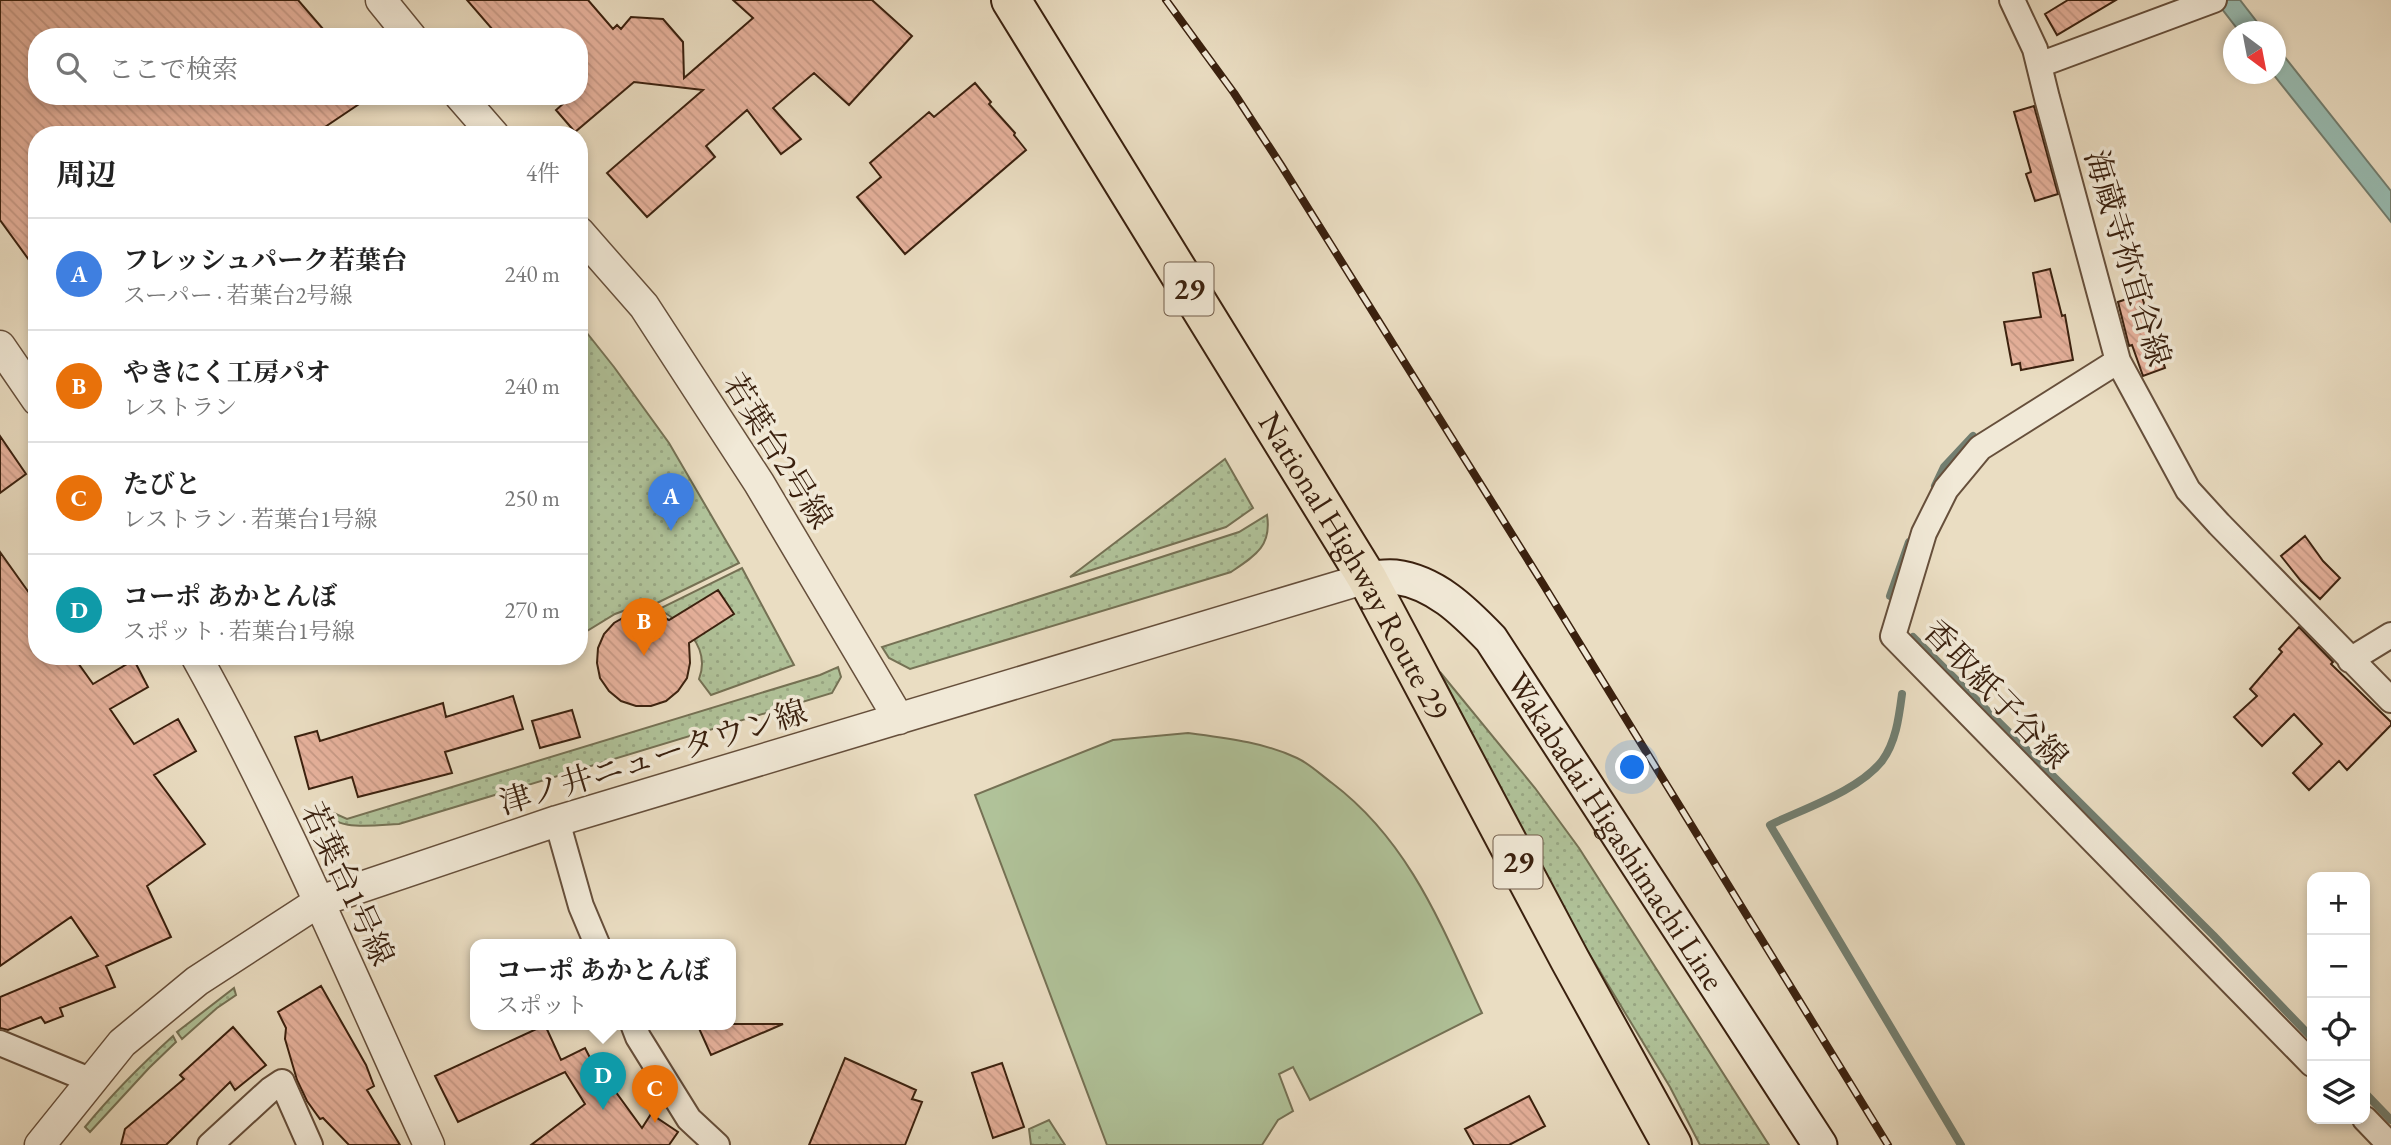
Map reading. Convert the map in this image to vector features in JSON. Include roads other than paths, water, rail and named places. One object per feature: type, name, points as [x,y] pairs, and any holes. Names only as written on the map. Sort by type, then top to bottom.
[{"type":"highway","name":"National Highway Route 29","points":[[1011,0],[1367,578],[1557,936],[1672,1145]]},
{"type":"main road","name":"Wakabadai Higashimachi Line","points":[[1367,578],[1395,577],[1429,587],[1461,607],[1491,639],[1820,1145]]},
{"type":"street","points":[[381,0],[404,28]]},
{"type":"street","name":"海蔵寺祢宜谷線","points":[[2012,0],[2035,49],[2118,361],[2188,490],[2391,700]]},
{"type":"street","points":[[2039,65],[2212,1]]},
{"type":"street","points":[[468,105],[486,126]]},
{"type":"street","name":"若葉台2号線","points":[[588,242],[644,306],[759,483],[899,719]]},
{"type":"street","points":[[0,346],[28,387]]},
{"type":"street","name":"香取紙子谷線","points":[[2118,361],[1980,448],[1947,489],[1924,533],[1893,636],[2308,1061]]},
{"type":"street","name":"津ノ井ニュータウン線","points":[[40,1145],[121,1043],[197,981],[320,901],[557,821],[1367,578]]},
{"type":"street","points":[[2350,660],[2391,635]]},
{"type":"street","name":"若葉台1号線","points":[[201,665],[233,723],[320,901],[429,1145]]},
{"type":"street","points":[[557,821],[580,906],[595,939]]},
{"type":"street","points":[[637,1030],[689,1119],[716,1145]]},
{"type":"street","points":[[0,1043],[92,1081]]},
{"type":"street","points":[[210,1145],[282,1082],[310,1145]]},
{"type":"street","points":[[2370,1124],[2390,1145]]},
{"type":"water","points":[[2215,0],[2240,0],[2256,21],[2231,21]]},
{"type":"water","points":[[2286,59],[2391,191],[2391,222],[2281,84],[2286,84]]},
{"type":"waterway","points":[[1935,486],[1944,467],[1973,436]]},
{"type":"waterway","points":[[1890,596],[1909,542]]},
{"type":"waterway","points":[[1913,637],[2213,935],[2307,1033]]},
{"type":"waterway","points":[[1902,694],[1891,746],[1872,772],[1845,790],[1770,825],[1961,1145]]},
{"type":"waterway","points":[[2370,1098],[2391,1120]]},
{"type":"railway","points":[[1166,0],[1234,93],[1281,165],[1543,584],[1888,1145]]},
{"type":"place","name":"フレッシュパーク若葉台","points":[[671,531]]},
{"type":"place","name":"やきにく工房パオ","points":[[644,656]]},
{"type":"place","name":"コーポ あかとんぼ","points":[[603,1110]]},
{"type":"place","name":"たびと","points":[[655,1123]]}]
